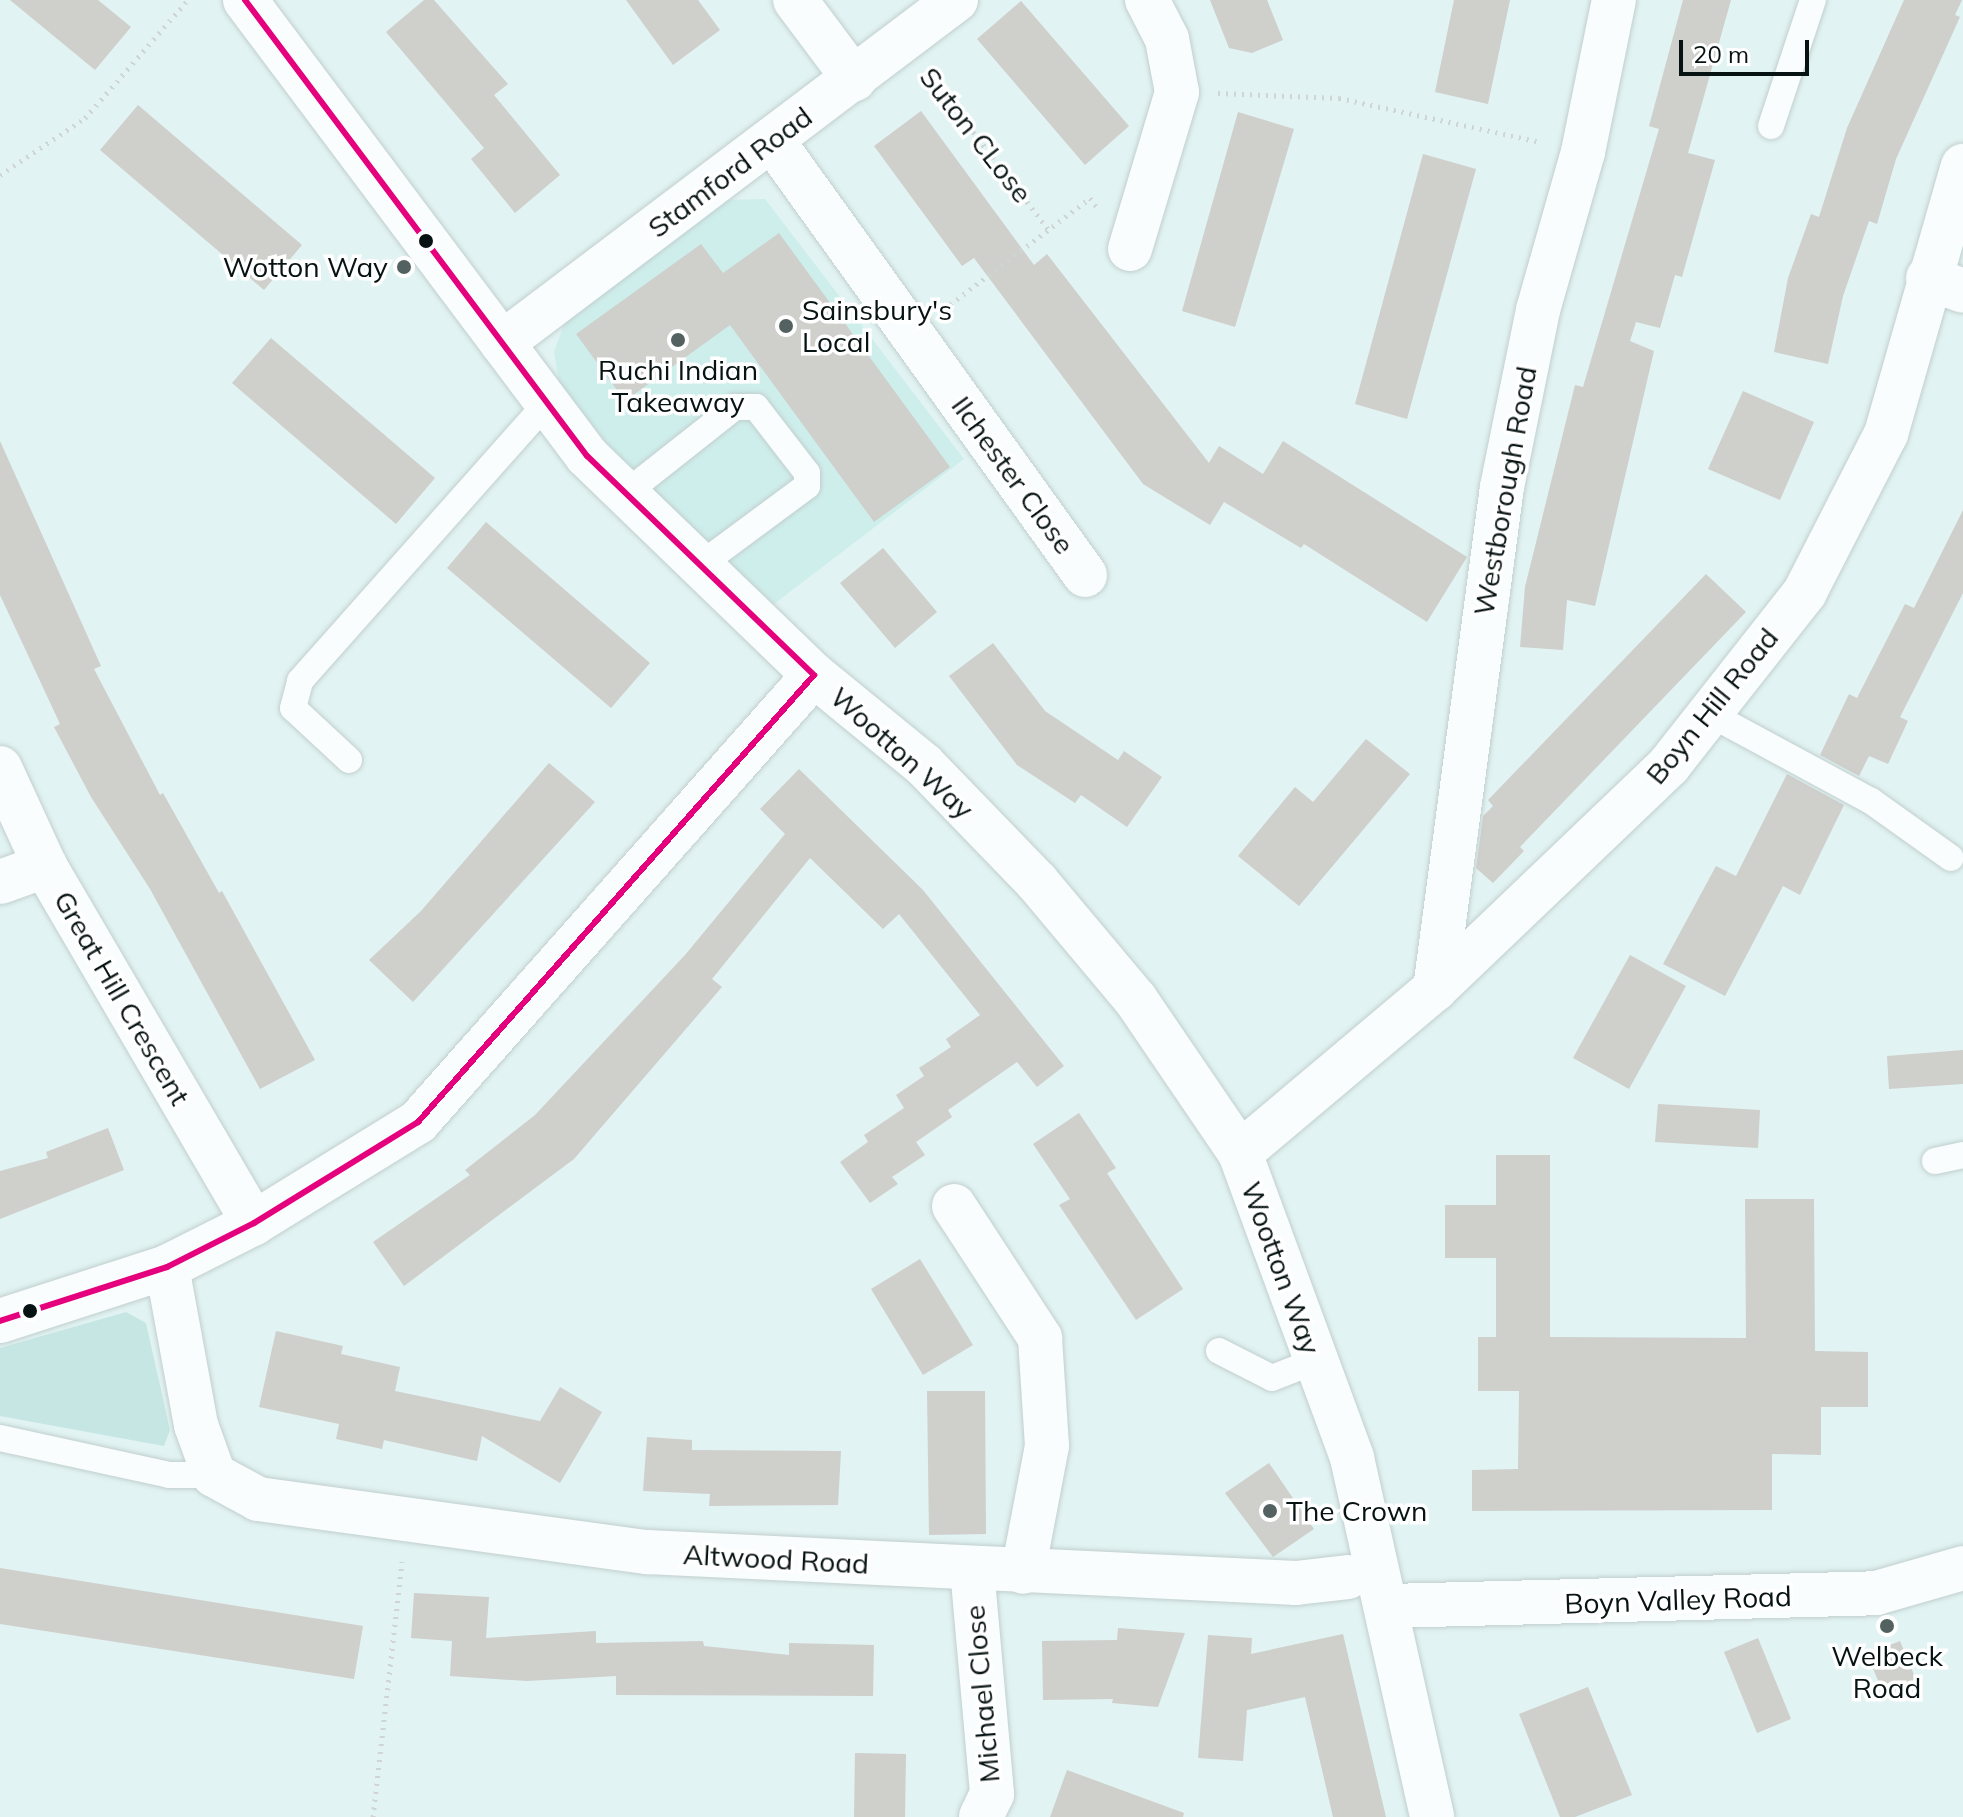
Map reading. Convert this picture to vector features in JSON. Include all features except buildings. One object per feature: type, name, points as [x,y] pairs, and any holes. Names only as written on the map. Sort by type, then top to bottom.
[{"type":"street","name":"Wootton Way","points":[[245,0],[587,456],[641,480],[714,552],[814,675],[924,765],[1037,882],[1136,1000],[1240,1153],[1352,1458],[1389,1606],[1432,1817]]},
{"type":"street","points":[[795,0],[854,79]]},
{"type":"street","name":"Stamford Road","points":[[502,343],[956,0]]},
{"type":"street","points":[[1130,249],[1177,92],[1167,39],[1147,0]]},
{"type":"street","name":"Westborough Road","points":[[1435,989],[1502,487],[1538,310],[1583,152],[1614,0]]},
{"type":"street","name":"Ilchester Close","points":[[772,140],[1085,575]]},
{"type":"street","name":"Boyn Hill Road","points":[[1240,1153],[1435,989],[1669,765],[1805,592],[1886,434],[1945,284],[1963,166]]},
{"type":"street","points":[[0,1321],[167,1267],[254,1223],[418,1122],[814,675]]},
{"type":"street","name":"Great Hill Crescent","points":[[0,768],[45,866],[254,1223]]},
{"type":"street","points":[[0,882],[45,866]]},
{"type":"street","points":[[954,1206],[1040,1338],[1047,1446],[1023,1572]]},
{"type":"street","points":[[167,1267],[196,1425],[214,1475]]},
{"type":"street","name":"Altwood Road","points":[[214,1475],[258,1499],[647,1552],[1296,1583],[1348,1577]]},
{"type":"street","name":"Boyn Valley Road","points":[[1389,1606],[1876,1593],[1963,1568]]},
{"type":"street","name":"Michael Close","points":[[972,1569],[992,1794],[981,1817]]},
{"type":"lane","points":[[1771,126],[1813,0]]},
{"type":"lane","points":[[349,760],[293,708],[300,681],[546,404]]},
{"type":"lane","points":[[641,480],[735,407],[756,407],[807,473],[807,486],[714,552]]},
{"type":"lane","points":[[1710,714],[1871,801],[1951,858]]},
{"type":"lane","points":[[1935,1161],[1963,1155]]},
{"type":"lane","points":[[1219,1351],[1272,1378],[1315,1361]]},
{"type":"lane","name":"Altwood Road","points":[[0,1438],[169,1475],[214,1475]]},
{"type":"path","points":[[0,175],[85,118],[188,0]]},
{"type":"path","name":"Suton CLose","points":[[903,42],[1048,229],[911,333]]},
{"type":"path","points":[[1177,92],[1339,98],[1583,152]]},
{"type":"path","points":[[373,1817],[404,1547]]},
{"type":"shaded area","points":[[765,199],[964,459],[774,604],[641,486],[559,383],[554,352],[565,322],[722,200]]},
{"type":"shaded area","points":[[126,1312],[146,1323],[170,1430],[164,1446],[0,1416],[0,1348]]},
{"type":"transit line","points":[[0,1321],[167,1267],[254,1223],[418,1122],[814,675],[587,456],[245,0]]},
{"type":"place","name":"Wotton Way","points":[[404,267]]},
{"type":"place","name":"Sainsbury's Local","points":[[786,326]]},
{"type":"place","name":"Ruchi Indian Takeaway","points":[[678,340]]},
{"type":"place","name":"The Crown","points":[[1270,1511]]},
{"type":"place","name":"Welbeck Road","points":[[1887,1626]]}]
